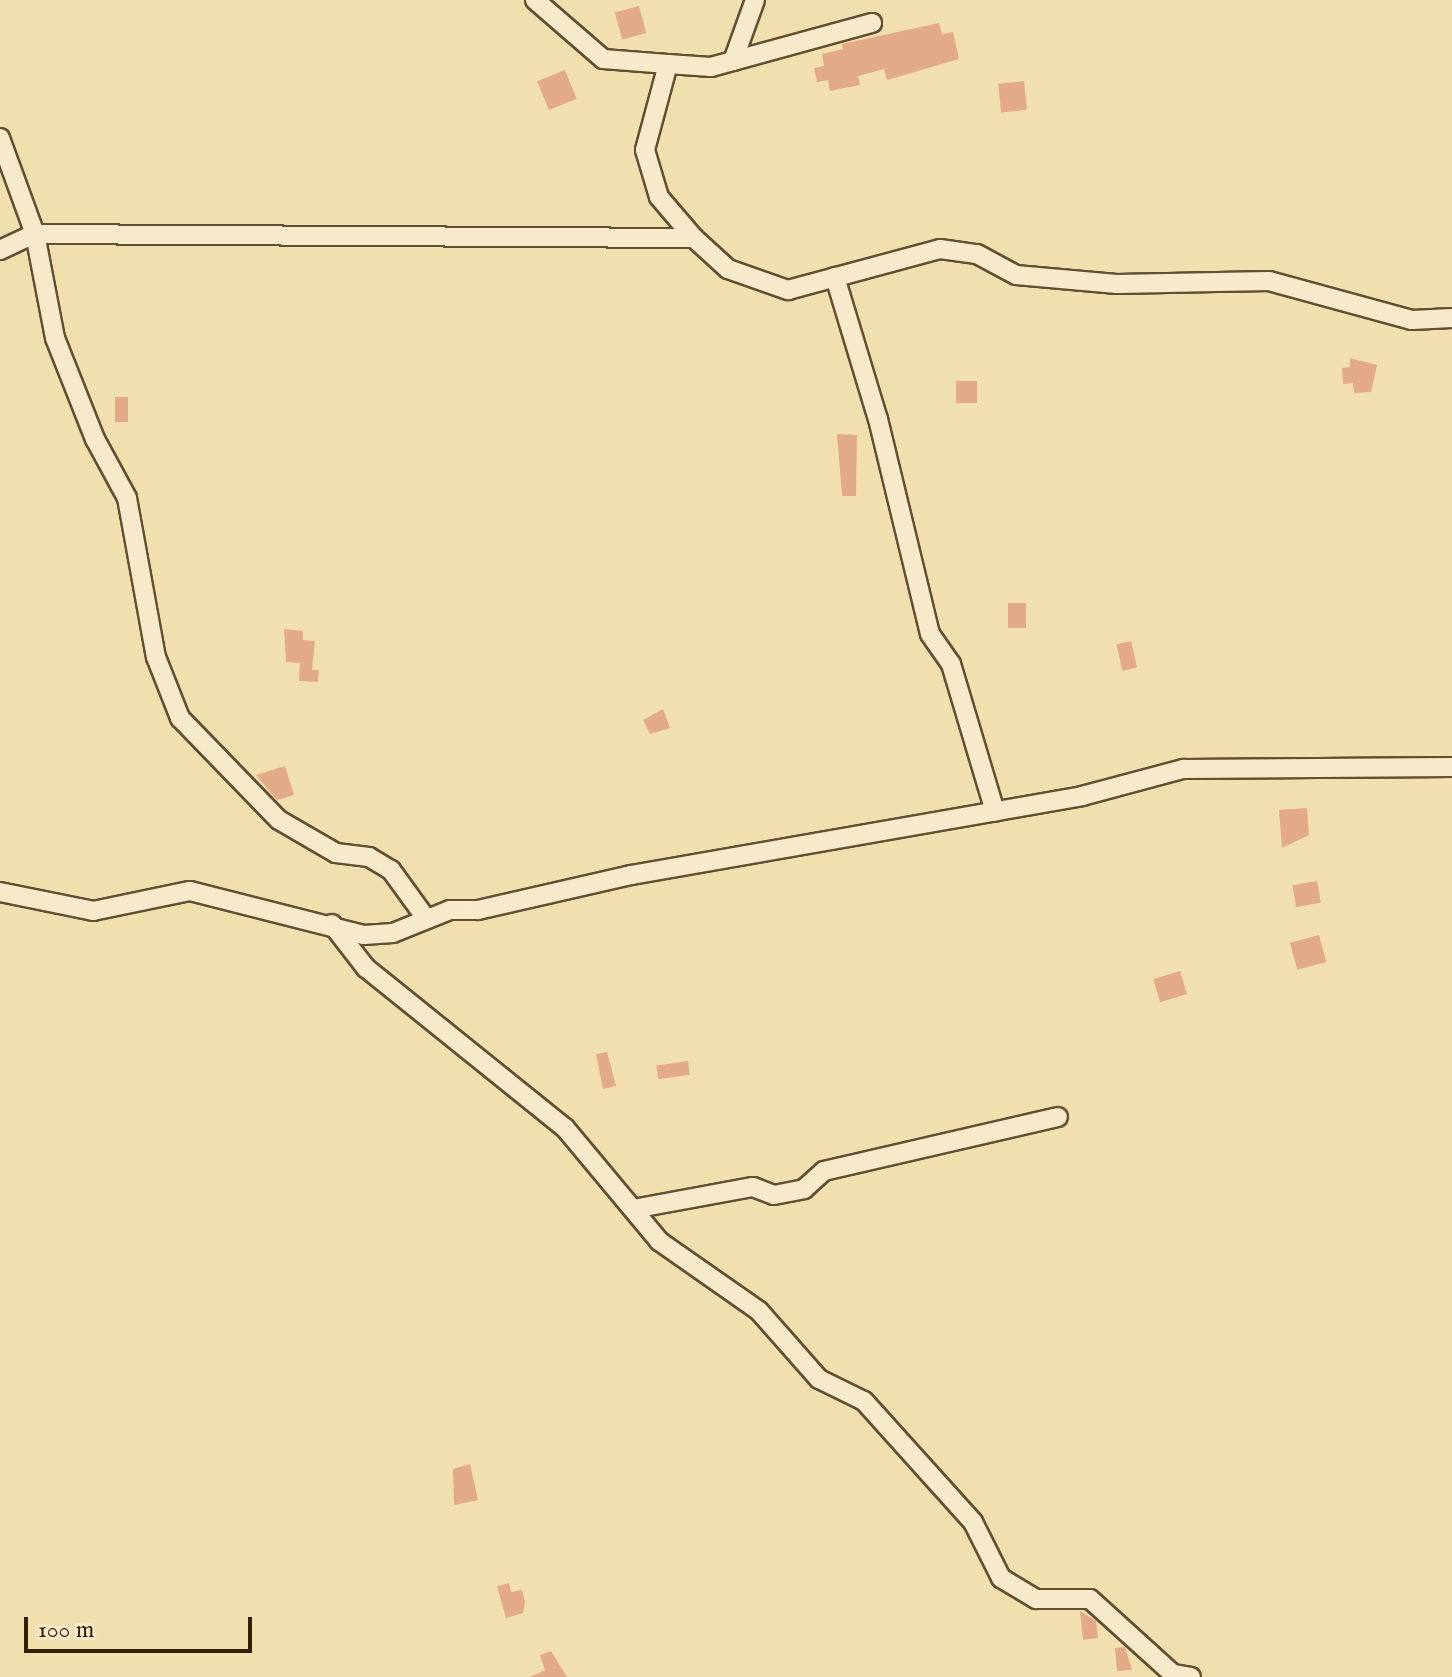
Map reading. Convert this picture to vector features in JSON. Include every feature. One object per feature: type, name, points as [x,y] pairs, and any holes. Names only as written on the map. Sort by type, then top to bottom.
[{"type":"street","points":[[535,0],[603,59],[711,67],[872,23]]},
{"type":"street","points":[[733,61],[755,0]]},
{"type":"street","points":[[668,64],[645,150],[659,197],[694,238],[728,269],[788,290],[940,249],[977,254],[1016,275],[1117,284],[1269,281],[1412,320],[1452,318]]},
{"type":"street","points":[[0,138],[35,234],[55,338],[95,439],[127,498],[156,657],[180,718],[279,820],[336,853],[369,857],[391,870],[425,917]]},
{"type":"street","points":[[0,250],[35,234],[694,238]]},
{"type":"street","points":[[835,277],[878,419],[930,634],[951,664],[995,812]]},
{"type":"street","points":[[0,892],[93,911],[190,891],[332,924],[364,935],[393,933],[425,917],[995,812],[1183,769],[1452,767]]},
{"type":"street","points":[[332,924],[366,968],[565,1128],[659,1241],[759,1311],[819,1379],[864,1401],[973,1522],[1001,1578],[1036,1599],[1090,1599],[1173,1674],[1191,1677]]},
{"type":"street","points":[[633,1209],[753,1187],[774,1195],[789,1192],[824,1171],[1058,1117]]},
{"type":"building","points":[[639,6],[646,33],[622,40],[615,12]]},
{"type":"building","points":[[939,23],[942,34],[953,32],[959,59],[887,80],[884,69],[858,76],[860,85],[830,91],[828,80],[817,82],[814,68],[824,66],[822,54],[843,49],[842,44]]},
{"type":"building","points":[[565,70],[577,99],[549,110],[537,81]]},
{"type":"building","points":[[1024,81],[1027,110],[1001,113],[998,84]]},
{"type":"building","points":[[1350,358],[1377,365],[1371,392],[1354,393],[1353,383],[1343,384],[1342,368],[1350,367]]},
{"type":"building","points":[[956,381],[977,381],[977,403],[956,403]]},
{"type":"building","points":[[115,397],[128,397],[128,422],[115,422]]},
{"type":"building","points":[[837,434],[857,435],[856,496],[842,496]]},
{"type":"building","points":[[1008,603],[1026,603],[1026,628],[1008,628]]},
{"type":"building","points":[[284,629],[303,631],[303,640],[315,641],[312,670],[319,670],[318,682],[299,681],[300,663],[286,662]]},
{"type":"building","points":[[1131,641],[1137,667],[1122,671],[1116,644]]},
{"type":"building","points":[[663,709],[670,728],[650,734],[643,720]]},
{"type":"building","points":[[285,766],[294,795],[277,800],[256,775]]},
{"type":"building","points":[[1307,808],[1309,835],[1282,848],[1279,810]]},
{"type":"building","points":[[1317,881],[1321,903],[1296,907],[1292,885]]},
{"type":"building","points":[[1319,935],[1326,962],[1297,970],[1290,943]]},
{"type":"building","points":[[1180,971],[1187,994],[1160,1002],[1153,979]]},
{"type":"building","points":[[607,1052],[616,1086],[603,1089],[596,1054]]},
{"type":"building","points":[[688,1061],[690,1075],[658,1079],[656,1065]]},
{"type":"building","points":[[470,1464],[478,1500],[454,1505],[453,1469]]},
{"type":"building","points":[[509,1583],[511,1592],[522,1590],[525,1602],[523,1613],[506,1618],[497,1586]]},
{"type":"building","points":[[1080,1611],[1096,1621],[1098,1638],[1083,1640]]},
{"type":"building","points":[[1125,1647],[1132,1670],[1117,1671],[1115,1648]]},
{"type":"building","points":[[551,1651],[567,1677],[530,1677],[545,1670],[540,1655]]}]
